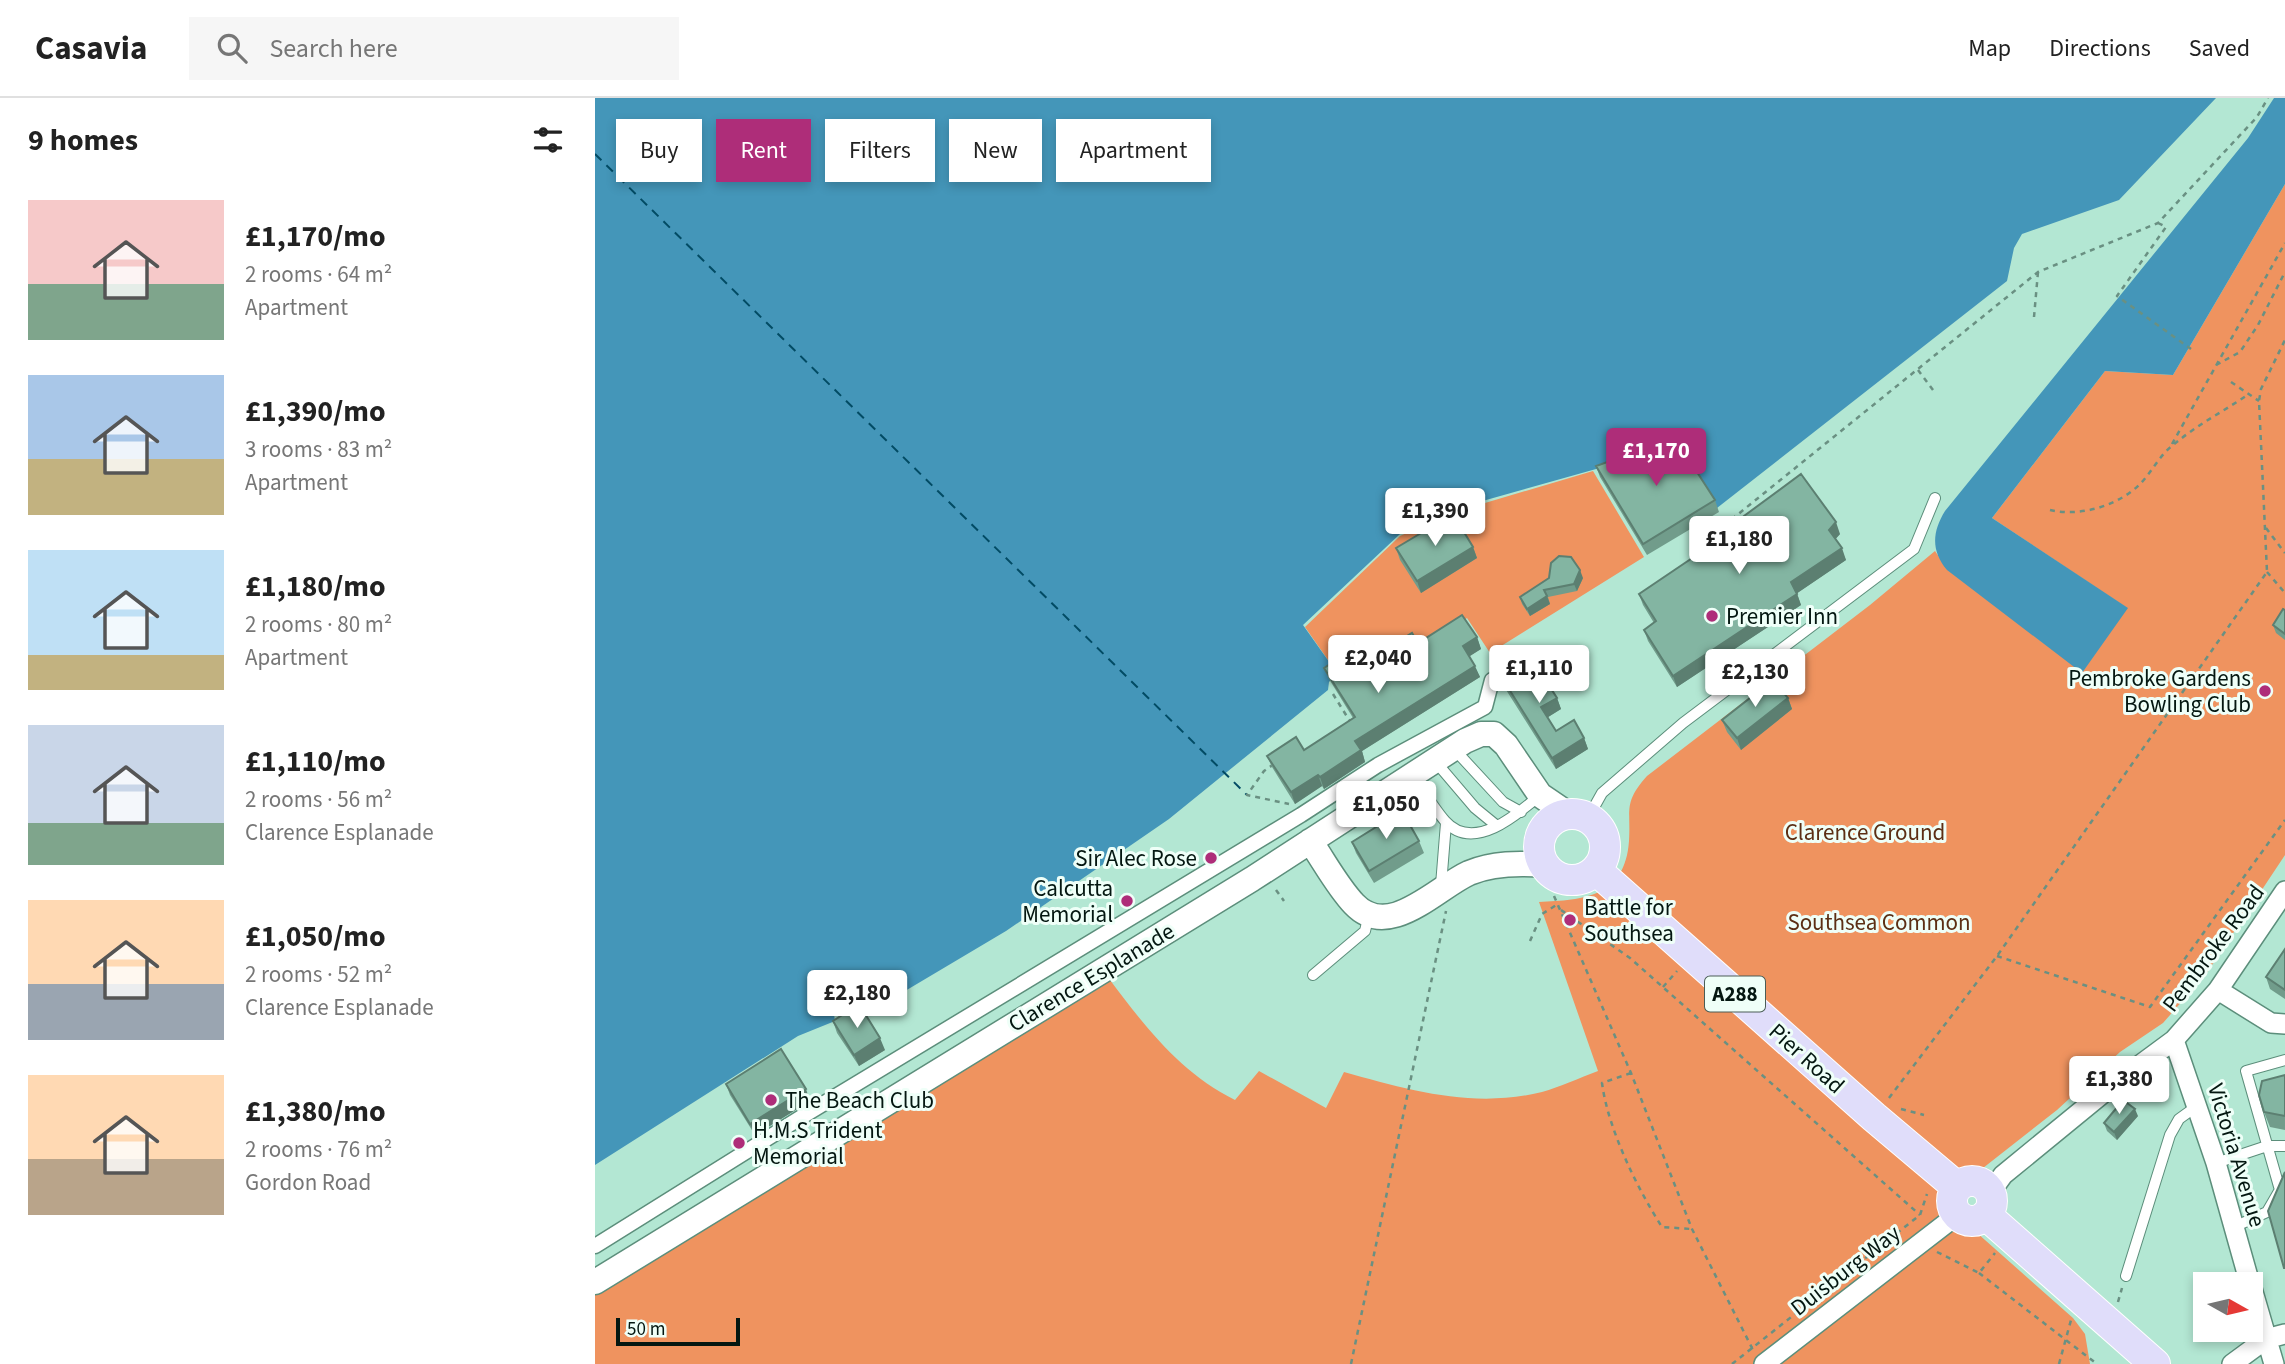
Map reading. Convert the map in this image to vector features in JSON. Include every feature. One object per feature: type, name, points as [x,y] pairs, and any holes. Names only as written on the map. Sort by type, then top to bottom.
[{"type":"main road","points":[[1578,816],[1602,832],[1605,842],[1602,862],[1596,870],[1579,880],[1569,880],[1551,872],[1544,865],[1540,855],[1542,833],[1557,817],[1578,816]]},
{"type":"main road","name":"Pier Road","points":[[1596,870],[2155,1364]]},
{"type":"street","points":[[595,1246],[808,1113],[1311,809],[1378,765],[1485,707],[1492,680]]},
{"type":"street","name":"Clarence Esplanade","points":[[595,1282],[1481,734],[1494,734],[1506,746],[1540,795],[1578,816]]},
{"type":"street","points":[[1310,841],[1354,905],[1369,914],[1386,917],[1443,900],[1471,873],[1523,863],[1544,865]]},
{"type":"street","name":"Pembroke Road","points":[[1973,1202],[2113,1085],[2174,1040],[2218,990],[2285,891]]},
{"type":"street","points":[[2218,990],[2271,1023],[2285,1024]]},
{"type":"street","name":"Victoria Avenue","points":[[2174,1040],[2216,1163],[2246,1272]]},
{"type":"street","name":"Duisburg Way","points":[[1765,1355],[1973,1202]]},
{"type":"street","name":"Victoria Avenue","points":[[2263,1329],[2274,1364]]},
{"type":"street","points":[[2232,1364],[2266,1339],[2285,1334]]},
{"type":"lane","points":[[1578,816],[1683,723],[1914,549],[1935,498]]},
{"type":"lane","points":[[1444,755],[1503,802],[1521,812]]},
{"type":"lane","points":[[1444,755],[1475,808],[1497,826]]},
{"type":"lane","points":[[1413,775],[1446,823],[1463,832],[1479,834],[1497,826],[1521,812],[1540,795]]},
{"type":"lane","points":[[1443,900],[1446,823]]},
{"type":"lane","points":[[1313,975],[1365,931],[1369,914]]},
{"type":"lane","points":[[2234,1227],[2267,1212],[2282,1186],[2267,1146],[2246,1071],[2285,1060]]},
{"type":"lane","points":[[2126,1276],[2169,1135],[2179,1119],[2197,1105]]},
{"type":"lane","points":[[2216,1163],[2267,1146],[2285,1146]]},
{"type":"path","points":[[1716,532],[2038,272],[2158,223],[2257,117],[2268,98]]},
{"type":"path","points":[[2158,223],[2167,227],[2117,296],[2191,349]]},
{"type":"path","points":[[2050,510],[2084,513],[2125,496],[2142,482],[2170,447],[2285,243]]},
{"type":"path","points":[[2034,317],[2038,272]]},
{"type":"path","points":[[2216,365],[2240,352],[2258,325],[2285,272]]},
{"type":"path","points":[[1888,1099],[1997,956],[2267,572],[2259,401],[2261,389],[2285,340]]},
{"type":"path","points":[[1917,370],[1936,394]]},
{"type":"path","points":[[2231,382],[2259,401]]},
{"type":"path","points":[[2170,447],[2249,394]]},
{"type":"path","points":[[2266,528],[2285,553]]},
{"type":"path","points":[[2267,572],[2285,593]]},
{"type":"path","points":[[1333,694],[1355,729]]},
{"type":"path","points":[[1278,801],[1247,795],[1264,771],[1280,759]]},
{"type":"path","points":[[1997,956],[2150,1006],[2285,820]]},
{"type":"path","points":[[1272,885],[1284,901]]},
{"type":"path","points":[[1554,896],[1631,1073],[1692,1229],[1752,1348],[1765,1355]]},
{"type":"path","points":[[1351,1364],[1443,900]]},
{"type":"path","points":[[1530,941],[1542,914],[1558,904]]},
{"type":"path","points":[[1561,910],[1630,958],[1920,1214]]},
{"type":"path","points":[[1663,987],[1680,967]]},
{"type":"path","points":[[1631,1073],[1602,1083],[1605,1102],[1644,1199],[1662,1227],[1692,1229]]},
{"type":"path","points":[[1901,1109],[1924,1115]]},
{"type":"path","points":[[1732,1364],[1920,1214],[1928,1195],[1924,1188]]},
{"type":"path","points":[[1930,1248],[1979,1273],[2097,1364]]},
{"type":"path","points":[[1979,1273],[1995,1253]]},
{"type":"path","points":[[2059,1364],[2078,1296]]},
{"type":"green space","name":"Southsea Common","points":[[2285,184],[2285,855],[2206,974],[2163,1023],[2120,1052],[2057,1110],[1941,1201],[2073,1318],[2085,1334],[2090,1364],[595,1364],[595,1292],[1110,980],[1151,1032],[1181,1063],[1235,1100],[1259,1071],[1326,1108],[1344,1072],[1417,1091],[1491,1099],[1542,1092],[1598,1071],[1539,902],[1586,897],[1611,884],[1620,874],[1626,860],[1631,800],[1647,776],[1870,605],[1935,551],[1948,570],[2082,672],[2127,608],[1992,518],[2105,371],[2173,375]]},
{"type":"green space","points":[[1593,471],[1644,557],[1490,653],[1467,618],[1422,648],[1337,673],[1305,627],[1400,536],[1448,514]]},
{"type":"water","points":[[595,98],[2216,98],[2119,200],[2022,234],[2014,248],[2007,281],[1717,508],[1678,446],[1447,511],[1400,534],[1303,625],[1337,673],[1329,682],[1328,690],[1169,819],[1006,931],[863,1016],[850,1005],[834,1014],[835,1021],[798,1036],[595,1165]]},
{"type":"water","points":[[2274,98],[2285,98],[2285,184],[2173,375],[2105,371],[1992,518],[2128,608],[2082,673],[1947,570],[1936,549],[1938,526],[1945,511],[2248,138]]},
{"type":"building","points":[[1675,438],[1715,500],[1643,544],[1596,466]]},
{"type":"building","points":[[1801,474],[1836,522],[1829,530],[1842,548],[1791,582],[1797,594],[1673,676],[1644,630],[1656,621],[1639,594],[1747,521],[1744,516]]},
{"type":"building","points":[[1453,514],[1473,547],[1417,581],[1396,548]]},
{"type":"building","points":[[1559,556],[1571,557],[1580,570],[1574,584],[1544,590],[1547,596],[1527,609],[1520,597],[1549,578],[1551,563]]},
{"type":"building","points":[[2283,609],[2285,610],[2285,634],[2273,625]]},
{"type":"building","points":[[1462,615],[1477,637],[1463,646],[1475,666],[1355,741],[1361,750],[1291,792],[1267,756],[1296,737],[1304,750],[1355,717],[1324,668],[1366,641],[1375,656],[1412,633],[1418,643]]},
{"type":"building","points":[[1528,653],[1557,698],[1541,707],[1556,731],[1574,720],[1584,738],[1552,758],[1499,673]]},
{"type":"building","points":[[1773,680],[1788,698],[1737,738],[1722,720]]},
{"type":"building","points":[[1402,811],[1419,841],[1369,871],[1352,842]]},
{"type":"building","points":[[2285,949],[2285,990],[2266,977]]},
{"type":"building","points":[[859,1004],[880,1038],[854,1055],[833,1021]]},
{"type":"building","name":"The Beach Club","points":[[781,1049],[806,1089],[750,1124],[726,1084]]},
{"type":"building","points":[[2285,1075],[2285,1116],[2264,1112],[2259,1095],[2262,1081]]},
{"type":"building","points":[[2123,1100],[2135,1109],[2114,1132],[2104,1123]]},
{"type":"building","points":[[2285,1172],[2285,1268],[2284,1268],[2268,1211]]},
{"type":"ferry route","points":[[595,154],[1247,795]]},
{"type":"place","name":"Premier Inn","points":[[1712,616]]},
{"type":"place","name":"Pembroke Gardens Bowling Club","points":[[2265,691]]},
{"type":"place","name":"Sir Alec Rose","points":[[1211,858]]},
{"type":"place","name":"Calcutta Memorial","points":[[1127,901]]},
{"type":"place","name":"Battle for Southsea","points":[[1570,920]]},
{"type":"place","name":"The Beach Club","points":[[771,1100]]},
{"type":"place","name":"H.M.S Trident Memorial","points":[[739,1143]]},
{"type":"park label","name":"Clarence Ground","points":[[1865,832]]}]
